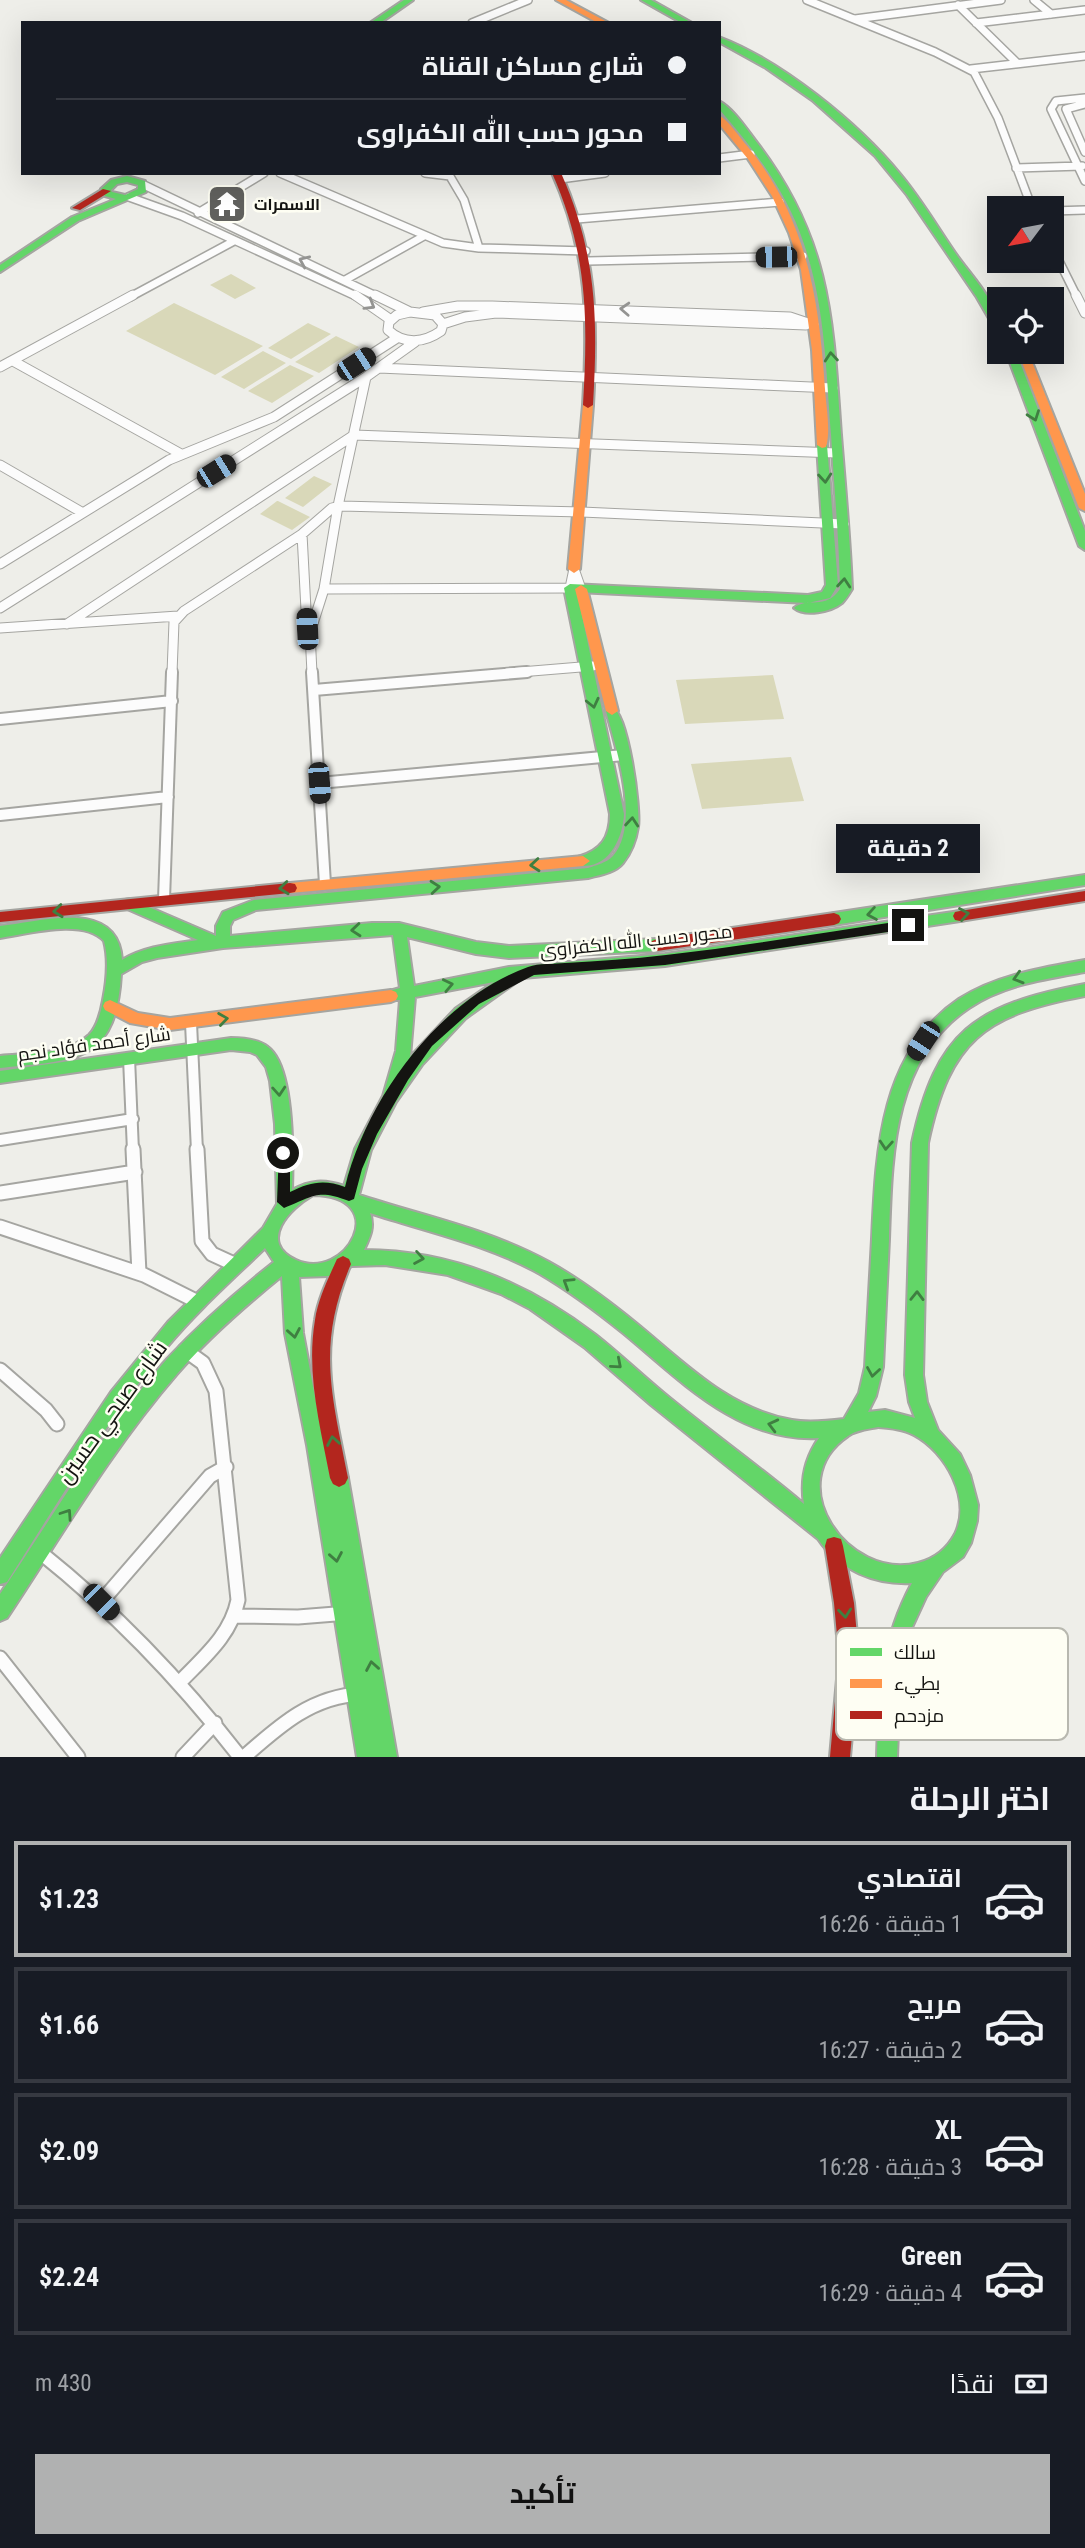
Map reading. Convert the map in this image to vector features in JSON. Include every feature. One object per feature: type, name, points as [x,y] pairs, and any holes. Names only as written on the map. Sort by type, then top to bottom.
[{"type":"street","points":[[364,21],[392,5],[409,0]]},
{"type":"street","points":[[477,21],[528,0]]},
{"type":"street","points":[[547,0],[588,21]]},
{"type":"street","points":[[559,0],[601,21]]},
{"type":"street","points":[[645,0],[684,21]]},
{"type":"street","points":[[659,0],[696,21]]},
{"type":"street","points":[[807,0],[971,69],[979,78],[998,118],[1027,196]]},
{"type":"street","points":[[853,19],[1001,0]]},
{"type":"street","points":[[1034,0],[1049,12]]},
{"type":"street","points":[[376,21],[392,5]]},
{"type":"street","points":[[960,7],[1017,64]]},
{"type":"street","points":[[976,23],[1085,8]]},
{"type":"street","points":[[863,23],[919,12]]},
{"type":"street","points":[[984,22],[1026,62]]},
{"type":"street","points":[[721,33],[802,79],[842,108],[875,138],[907,175],[987,291]]},
{"type":"street","points":[[721,40],[794,82],[832,110],[865,140],[912,196],[987,309]]},
{"type":"street","points":[[998,44],[1006,43]]},
{"type":"street","points":[[971,69],[1085,56]]},
{"type":"street","points":[[1084,179],[1081,166],[1051,105],[1062,99],[1085,98]]},
{"type":"street","points":[[1085,104],[1066,109],[1085,152]]},
{"type":"street","points":[[324,589],[818,598],[829,592],[832,585],[826,388],[817,288],[802,219],[785,185],[754,141],[721,105]]},
{"type":"street","points":[[722,125],[751,154],[780,202],[817,288]]},
{"type":"street","points":[[721,158],[751,154]]},
{"type":"street","points":[[1016,168],[1081,166]]},
{"type":"street","points":[[198,213],[261,175]]},
{"type":"street","points":[[285,175],[424,236],[451,244],[587,256],[803,256]]},
{"type":"street","points":[[449,175],[468,211],[478,248]]},
{"type":"street","points":[[558,176],[577,219],[587,256],[592,312],[582,512],[574,569],[618,820],[617,850]]},
{"type":"street","points":[[0,270],[75,219],[141,192],[134,179]]},
{"type":"street","points":[[0,258],[106,191],[110,184],[134,179],[198,213],[345,279],[410,312]]},
{"type":"street","points":[[106,191],[115,197],[165,207],[364,301],[391,320]]},
{"type":"street","points":[[577,219],[780,202]]},
{"type":"street","points":[[1064,211],[1085,210]]},
{"type":"street","points":[[345,279],[424,236]]},
{"type":"street","points":[[0,367],[234,241]]},
{"type":"street","points":[[1064,268],[1082,300],[1085,313]]},
{"type":"street","points":[[391,320],[410,312],[468,305],[821,325]]},
{"type":"street","points":[[423,312],[435,315],[443,324]]},
{"type":"street","points":[[443,324],[465,317],[496,313],[592,312]]},
{"type":"street","points":[[391,320],[388,330],[397,338],[415,342]]},
{"type":"street","points":[[0,608],[366,377],[415,342],[433,338],[441,331],[443,324]]},
{"type":"street","points":[[0,564],[181,454],[274,417],[397,338]]},
{"type":"street","points":[[13,361],[181,454]]},
{"type":"street","points":[[1016,364],[1085,547]]},
{"type":"street","points":[[1028,364],[1085,508]]},
{"type":"street","points":[[379,368],[826,388]]},
{"type":"street","points":[[325,884],[310,633],[324,589],[338,506],[366,377]]},
{"type":"street","points":[[67,624],[354,435],[830,452]]},
{"type":"street","points":[[577,594],[809,609],[830,606],[843,597],[846,589],[845,524],[830,452]]},
{"type":"street","points":[[0,465],[83,513]]},
{"type":"street","points":[[0,628],[178,616],[302,534],[338,506],[582,512],[845,524]]},
{"type":"street","points":[[302,534],[307,629],[310,633]]},
{"type":"street","points":[[164,900],[173,627],[178,616]]},
{"type":"street","points":[[314,690],[592,666]]},
{"type":"street","points":[[130,904],[221,943],[221,928],[225,919],[234,911],[247,906],[588,873],[611,865],[634,821],[624,755],[592,666]]},
{"type":"street","points":[[0,719],[172,701]]},
{"type":"street","points":[[319,783],[624,755]]},
{"type":"street","points":[[0,815],[168,797]]},
{"type":"street","points":[[0,917],[585,861],[617,850]]},
{"type":"street","name":"محور حسب الله الكفراوى","points":[[113,972],[148,954],[221,943],[372,929],[399,929],[493,951],[620,949],[706,940],[1085,880]]},
{"type":"street","name":"محور حسب الله الكفراوى","points":[[110,1006],[126,1017],[146,1023],[191,1023],[408,992],[532,970],[708,954],[859,933],[1085,896]]},
{"type":"street","name":"شارع أحمد فؤاد نجم","points":[[0,932],[80,924],[94,926],[105,932],[111,942],[113,972],[110,1006],[102,1032],[79,1049],[0,1062]]},
{"type":"street","points":[[391,1097],[404,1051],[408,992],[399,929]]},
{"type":"street","points":[[846,1628],[844,1603],[829,1540],[812,1508],[809,1481],[811,1468],[822,1445],[847,1425],[867,1396],[874,1367],[886,1135],[894,1101],[906,1069],[923,1041],[935,1027],[978,994],[1032,974],[1085,967]]},
{"type":"street","points":[[387,1757],[318,1346],[325,1301],[347,1261],[362,1242],[366,1225],[353,1198],[363,1149],[391,1097],[415,1059],[442,1027],[475,1000],[532,970]]},
{"type":"street","points":[[931,1435],[918,1402],[914,1375],[920,1143],[930,1090],[947,1059],[984,1022],[1034,998],[1052,993],[1085,990]]},
{"type":"street","points":[[191,1023],[203,1247],[236,1265]]},
{"type":"street","name":"شارع أحمد فؤاد نجم","points":[[0,1077],[193,1049],[242,1044],[253,1046],[270,1058],[278,1075],[284,1202]]},
{"type":"street","points":[[129,1058],[139,1273]]},
{"type":"street","points":[[0,1140],[133,1119]]},
{"type":"street","points":[[0,1193],[135,1172]]},
{"type":"street","points":[[899,1628],[913,1594],[958,1546],[968,1521],[970,1508],[967,1487],[959,1467],[942,1444],[931,1435],[905,1422],[892,1419],[878,1418],[847,1425],[790,1429],[739,1414],[709,1396],[608,1311],[544,1268],[467,1234],[399,1216],[331,1188],[311,1188],[284,1202],[274,1216],[270,1232],[274,1249],[288,1264],[310,1272],[332,1269],[347,1261],[388,1255],[442,1263],[490,1281],[540,1306],[589,1340],[654,1397],[775,1490],[858,1565],[886,1574],[915,1574],[940,1564]]},
{"type":"street","points":[[0,1227],[139,1273],[198,1302]]},
{"type":"street","name":"شارع صبحي حسين","points":[[0,1575],[88,1440],[137,1372],[198,1302],[270,1232]]},
{"type":"street","points":[[288,1264],[288,1288],[295,1335],[346,1613],[367,1757]]},
{"type":"street","name":"شارع صبحي حسين","points":[[0,1611],[146,1396],[185,1350],[236,1300],[288,1264]]},
{"type":"street","points":[[180,1682],[221,1638],[235,1616],[238,1591],[226,1467],[213,1380],[203,1363],[185,1350]]},
{"type":"street","points":[[0,1370],[46,1410],[57,1424]]},
{"type":"street","points":[[101,1602],[210,1476],[226,1467]]},
{"type":"street","points":[[41,1553],[101,1602],[180,1682],[242,1757],[305,1708],[330,1698],[358,1693],[377,1696]]},
{"type":"street","points":[[235,1616],[290,1617],[362,1611]]},
{"type":"street","points":[[0,1658],[78,1757]]},
{"type":"street","points":[[183,1757],[215,1723]]},
{"type":"green space","points":[[231,274],[256,288],[235,299],[210,285]]},
{"type":"green space","points":[[174,303],[263,346],[215,375],[126,331]]},
{"type":"green space","points":[[308,323],[331,334],[291,359],[268,348]]},
{"type":"green space","points":[[336,336],[359,347],[319,373],[295,362]]},
{"type":"green space","points":[[263,351],[286,363],[244,389],[221,377]]},
{"type":"green space","points":[[290,365],[314,376],[272,403],[248,391]]},
{"type":"green space","points":[[314,476],[332,484],[303,507],[285,498]]},
{"type":"green space","points":[[277,501],[310,517],[292,530],[260,514]]},
{"type":"green space","points":[[773,675],[784,719],[685,724],[676,680]]},
{"type":"green space","points":[[791,757],[804,801],[702,809],[691,764]]},
{"type":"traffic: fast","points":[[377,21],[409,0]]},
{"type":"traffic: fast","points":[[645,0],[684,21]]},
{"type":"traffic: fast","points":[[721,40],[792,82],[858,134],[910,193],[987,306]]},
{"type":"traffic: fast","points":[[721,105],[763,156],[782,185],[809,242],[823,295],[832,379],[846,589],[832,604],[800,608]]},
{"type":"traffic: fast","points":[[127,179],[142,183],[143,190],[126,198],[108,194],[106,189],[114,182],[127,179]]},
{"type":"traffic: fast","points":[[0,269],[75,219],[126,198]]},
{"type":"traffic: fast","points":[[1016,364],[1085,546]]},
{"type":"traffic: fast","points":[[583,861],[599,855],[610,845],[616,831],[617,814],[570,588],[808,599],[826,595],[832,585],[822,445]]},
{"type":"traffic: fast","points":[[223,942],[223,926],[228,916],[254,905],[588,873],[611,865],[627,844],[632,807],[627,766],[612,711]]},
{"type":"traffic: fast","points":[[834,919],[1085,880]]},
{"type":"traffic: fast","points":[[130,904],[218,943]]},
{"type":"traffic: fast","points":[[391,996],[509,973],[665,960],[960,916]]},
{"type":"traffic: fast","points":[[0,932],[63,924],[96,927],[111,939],[115,964],[109,1008],[100,1033],[94,1040],[61,1054],[0,1062]]},
{"type":"traffic: fast","points":[[113,972],[138,957],[157,952],[223,942],[372,929],[399,929],[476,948],[509,952],[657,945]]},
{"type":"traffic: fast","points":[[349,1195],[363,1149],[391,1097],[404,1051],[408,992],[399,929]]},
{"type":"traffic: fast","points":[[852,1422],[867,1396],[874,1367],[887,1140],[900,1085],[912,1059],[929,1035],[965,1002],[1015,981],[1085,966]]},
{"type":"traffic: fast","points":[[391,1097],[416,1060],[445,1028],[477,1000],[515,977]]},
{"type":"traffic: fast","points":[[931,1435],[918,1402],[914,1375],[920,1143],[938,1078],[953,1053],[971,1034],[993,1018],[1019,1006],[1085,990]]},
{"type":"traffic: fast","points":[[0,1077],[231,1044],[258,1049],[266,1054],[273,1065],[278,1081],[283,1124],[284,1202]]},
{"type":"traffic: fast","points":[[311,1188],[332,1189],[349,1196],[360,1207],[364,1221],[363,1235],[357,1249],[345,1261],[329,1268],[306,1270],[284,1262],[270,1240],[271,1229],[281,1209],[311,1188]]},
{"type":"traffic: fast","points":[[356,1201],[477,1238],[546,1269],[608,1311],[691,1381],[735,1410],[760,1421],[794,1429],[841,1428]]},
{"type":"traffic: fast","points":[[0,1575],[117,1398],[161,1342],[270,1232]]},
{"type":"traffic: fast","points":[[351,1258],[385,1258],[448,1267],[478,1276],[536,1303],[590,1341],[657,1399],[820,1530]]},
{"type":"traffic: fast","points":[[0,1611],[94,1469],[172,1367],[211,1326],[286,1263]]},
{"type":"traffic: fast","points":[[290,1265],[294,1333],[316,1445],[367,1757]]},
{"type":"traffic: fast","points":[[878,1418],[907,1423],[933,1437],[953,1460],[961,1475],[969,1505],[964,1536],[956,1550],[944,1562],[929,1570],[897,1574],[864,1567],[837,1548],[818,1519],[811,1486],[818,1454],[828,1440],[842,1429],[878,1418]]},
{"type":"traffic: fast","points":[[339,1478],[387,1757]]},
{"type":"traffic: fast","points":[[901,1628],[919,1590],[935,1569]]},
{"type":"traffic: fast","points":[[887,1757],[888,1740]]},
{"type":"traffic: slow","points":[[560,0],[601,21]]},
{"type":"traffic: slow","points":[[721,120],[752,158],[776,196],[794,233],[813,309],[822,445]]},
{"type":"traffic: slow","points":[[1028,364],[1085,508]]},
{"type":"traffic: slow","points":[[574,569],[588,405]]},
{"type":"traffic: slow","points":[[581,589],[612,711]]},
{"type":"traffic: slow","points":[[290,888],[583,861]]},
{"type":"traffic: slow","points":[[110,1006],[135,1019],[170,1024],[391,996]]},
{"type":"traffic: jam","points":[[557,175],[578,230],[589,286],[591,344],[588,405]]},
{"type":"traffic: jam","points":[[77,208],[106,191]]},
{"type":"traffic: jam","points":[[0,917],[290,888]]},
{"type":"traffic: jam","points":[[960,916],[1085,896]]},
{"type":"traffic: jam","points":[[657,945],[834,919]]},
{"type":"traffic: jam","points":[[339,1478],[324,1395],[320,1344],[331,1291],[343,1264]]},
{"type":"traffic: jam","points":[[834,1546],[846,1628]]},
{"type":"traffic: jam","points":[[840,1757],[842,1740]]},
{"type":"place","name":"الاسمرات","points":[[227,204]]},
{"type":"route","points":[[283,1153],[284,1202],[311,1188],[331,1188],[349,1195],[363,1149],[403,1076],[428,1042],[475,1000],[532,970],[665,960],[908,925]]}]
